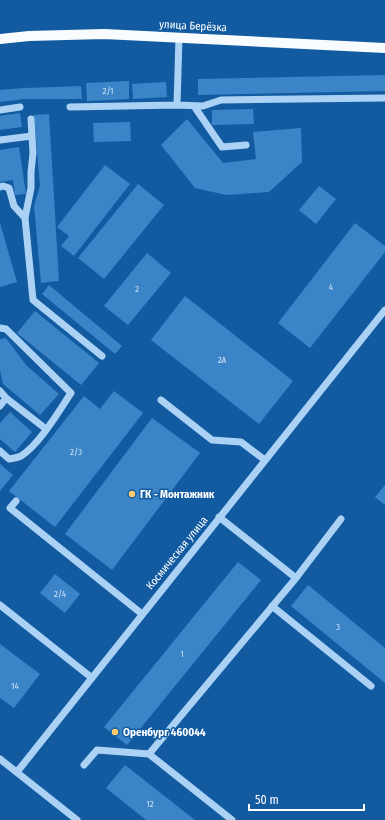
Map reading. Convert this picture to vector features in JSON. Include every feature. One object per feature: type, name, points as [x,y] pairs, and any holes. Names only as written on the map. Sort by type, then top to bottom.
[{"type":"main road","name":"улица Берёзка","points":[[0,39],[28,36],[104,34],[385,48]]},
{"type":"street","points":[[178,105],[180,37]]},
{"type":"street","points":[[70,107],[203,106],[221,100],[385,98]]},
{"type":"street","points":[[194,106],[222,147],[246,145]]},
{"type":"street","points":[[0,110],[20,107]]},
{"type":"street","points":[[31,119],[33,153],[31,188],[25,218],[33,300],[102,356]]},
{"type":"street","points":[[0,140],[32,136]]},
{"type":"street","points":[[0,187],[3,186],[9,188],[14,206],[25,218]]},
{"type":"street","name":"Космическая улица","points":[[17,772],[385,310]]},
{"type":"street","points":[[0,328],[6,329],[71,393],[46,429],[29,450],[20,457],[9,459],[0,451]]},
{"type":"street","points":[[0,391],[6,398],[46,429]]},
{"type":"street","points":[[0,406],[6,398]]},
{"type":"street","points":[[161,400],[212,440],[241,442],[265,460]]},
{"type":"street","points":[[16,501],[10,508],[142,614]]},
{"type":"street","points":[[219,517],[296,578]]},
{"type":"street","points":[[149,754],[296,578],[341,519]]},
{"type":"street","points":[[0,605],[92,678]]},
{"type":"street","points":[[272,606],[371,686]]},
{"type":"street","points":[[84,765],[97,750],[149,754],[232,820]]},
{"type":"street","points":[[0,759],[77,820]]},
{"type":"building","points":[[385,75],[385,91],[198,95],[198,79]]},
{"type":"building","points":[[129,81],[129,99],[87,101],[86,83]]},
{"type":"building","points":[[166,82],[167,97],[133,99],[132,84]]},
{"type":"building","points":[[81,86],[82,99],[24,99],[0,102],[0,90]]},
{"type":"building","points":[[253,109],[254,124],[212,125],[212,110]]},
{"type":"building","points":[[20,113],[22,127],[0,130],[0,116]]},
{"type":"building","points":[[49,114],[59,281],[41,283],[34,206],[40,186],[34,115]]},
{"type":"building","points":[[187,119],[223,163],[256,159],[253,132],[301,128],[302,162],[269,192],[226,195],[195,188],[161,145]]},
{"type":"building","points":[[130,122],[131,141],[94,142],[93,123]]},
{"type":"building","points":[[19,147],[26,194],[15,195],[13,180],[0,182],[0,150]]},
{"type":"building","points":[[105,165],[130,184],[74,256],[61,246],[69,236],[57,227]]},
{"type":"building","points":[[138,184],[164,205],[104,279],[78,258]]},
{"type":"building","points":[[319,186],[336,199],[316,224],[299,210]]},
{"type":"building","points":[[0,223],[17,282],[0,287]]},
{"type":"building","points":[[355,223],[385,246],[385,252],[310,348],[278,323]]},
{"type":"building","points":[[147,253],[171,273],[128,325],[104,306]]},
{"type":"building","points":[[49,285],[122,346],[115,354],[42,294]]},
{"type":"building","points":[[185,296],[293,381],[259,424],[151,340]]},
{"type":"building","points":[[35,311],[99,363],[81,385],[17,333]]},
{"type":"building","points":[[6,338],[26,365],[59,394],[40,415],[3,384],[0,370],[0,339]]},
{"type":"building","points":[[114,391],[143,413],[55,527],[9,491],[84,396],[100,409]]},
{"type":"building","points":[[10,412],[32,432],[15,452],[0,439],[0,423]]},
{"type":"building","name":"ГК - Монтажник","points":[[152,418],[200,453],[112,570],[65,534]]},
{"type":"building","points":[[0,464],[13,475],[0,491]]},
{"type":"building","points":[[385,485],[385,505],[375,497]]},
{"type":"building","points":[[238,562],[261,580],[127,745],[104,727]]},
{"type":"building","points":[[55,574],[80,594],[65,613],[40,593]]},
{"type":"building","points":[[308,585],[385,648],[385,683],[291,606]]},
{"type":"building","points":[[0,644],[40,674],[14,708],[0,698]]},
{"type":"building","points":[[125,765],[195,820],[146,820],[106,788]]},
{"type":"place","name":"ГК - Монтажник","points":[[132,494]]},
{"type":"place","name":"Оренбург 460044","points":[[115,732]]}]
